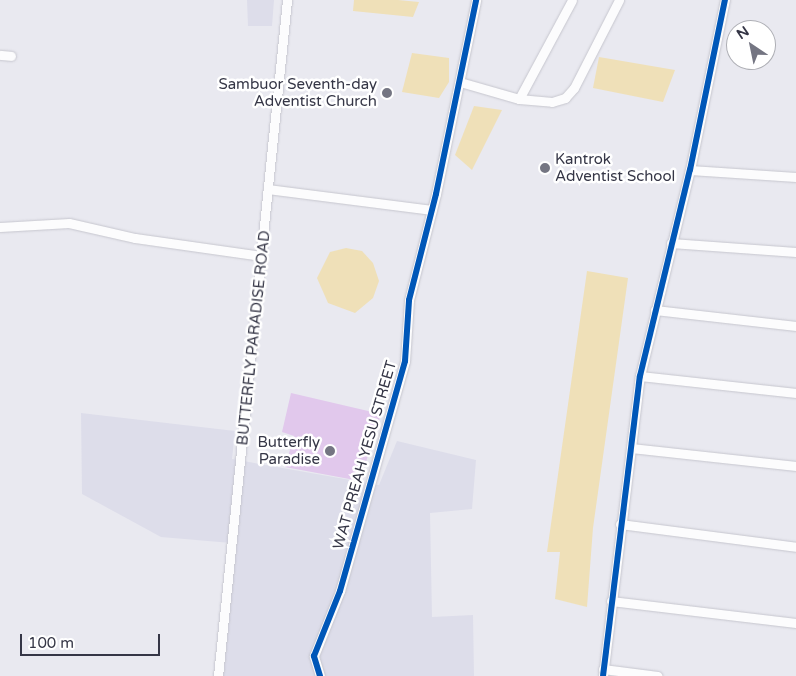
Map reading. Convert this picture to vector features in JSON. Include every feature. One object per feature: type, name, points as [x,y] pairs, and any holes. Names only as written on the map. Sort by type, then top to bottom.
[{"type":"street","name":"BUTTERFLY PARADISE ROAD","points":[[218,676],[287,0]]},
{"type":"street","name":"WAT PREAH YESU STREET","points":[[320,676],[314,656],[340,591],[405,361],[409,300],[432,210],[476,0]]},
{"type":"street","points":[[519,99],[572,0]]},
{"type":"street","points":[[460,82],[519,99],[552,102],[565,98],[574,88],[619,0]]},
{"type":"street","points":[[658,676],[603,673],[620,524],[640,376],[690,170],[725,0]]},
{"type":"street","points":[[0,55],[12,56]]},
{"type":"street","points":[[690,170],[796,177]]},
{"type":"street","points":[[268,189],[432,210]]},
{"type":"street","points":[[0,227],[68,223],[135,238],[262,256]]},
{"type":"street","points":[[671,242],[796,252]]},
{"type":"street","points":[[655,310],[796,326]]},
{"type":"street","points":[[640,376],[796,393]]},
{"type":"street","points":[[631,448],[796,466]]},
{"type":"street","points":[[620,524],[796,547]]},
{"type":"street","points":[[611,601],[796,622]]},
{"type":"shaded area","points":[[247,0],[274,0],[272,26],[248,26]]},
{"type":"shaded area","points":[[354,0],[419,2],[413,17],[353,11]]},
{"type":"shaded area","points":[[412,53],[449,58],[449,82],[439,98],[402,92]]},
{"type":"shaded area","points":[[599,57],[675,70],[663,102],[593,88]]},
{"type":"shaded area","points":[[474,106],[502,110],[472,170],[455,155]]},
{"type":"shaded area","points":[[346,248],[362,251],[373,263],[379,281],[373,298],[355,313],[328,303],[317,278],[330,252]]},
{"type":"shaded area","points":[[587,271],[628,278],[593,528],[587,607],[555,599],[560,552],[547,552]]},
{"type":"shaded area","name":"Butterfly Paradise","points":[[291,393],[381,414],[360,481],[285,467],[294,436],[282,432]]},
{"type":"shaded area","points":[[81,413],[235,431],[232,459],[379,485],[397,441],[476,460],[472,509],[430,513],[432,617],[473,615],[474,676],[217,676],[231,543],[161,537],[82,494]]},
{"type":"cycle path","points":[[320,676],[314,656],[340,591],[405,361],[409,300],[436,194],[476,0]]},
{"type":"cycle path","points":[[603,676],[640,376],[690,170],[725,0]]},
{"type":"place","name":"Sambuor Seventh-day Adventist Church","points":[[387,93]]},
{"type":"place","name":"Kantrok Adventist School","points":[[545,168]]},
{"type":"place","name":"Butterfly Paradise","points":[[330,451]]}]
